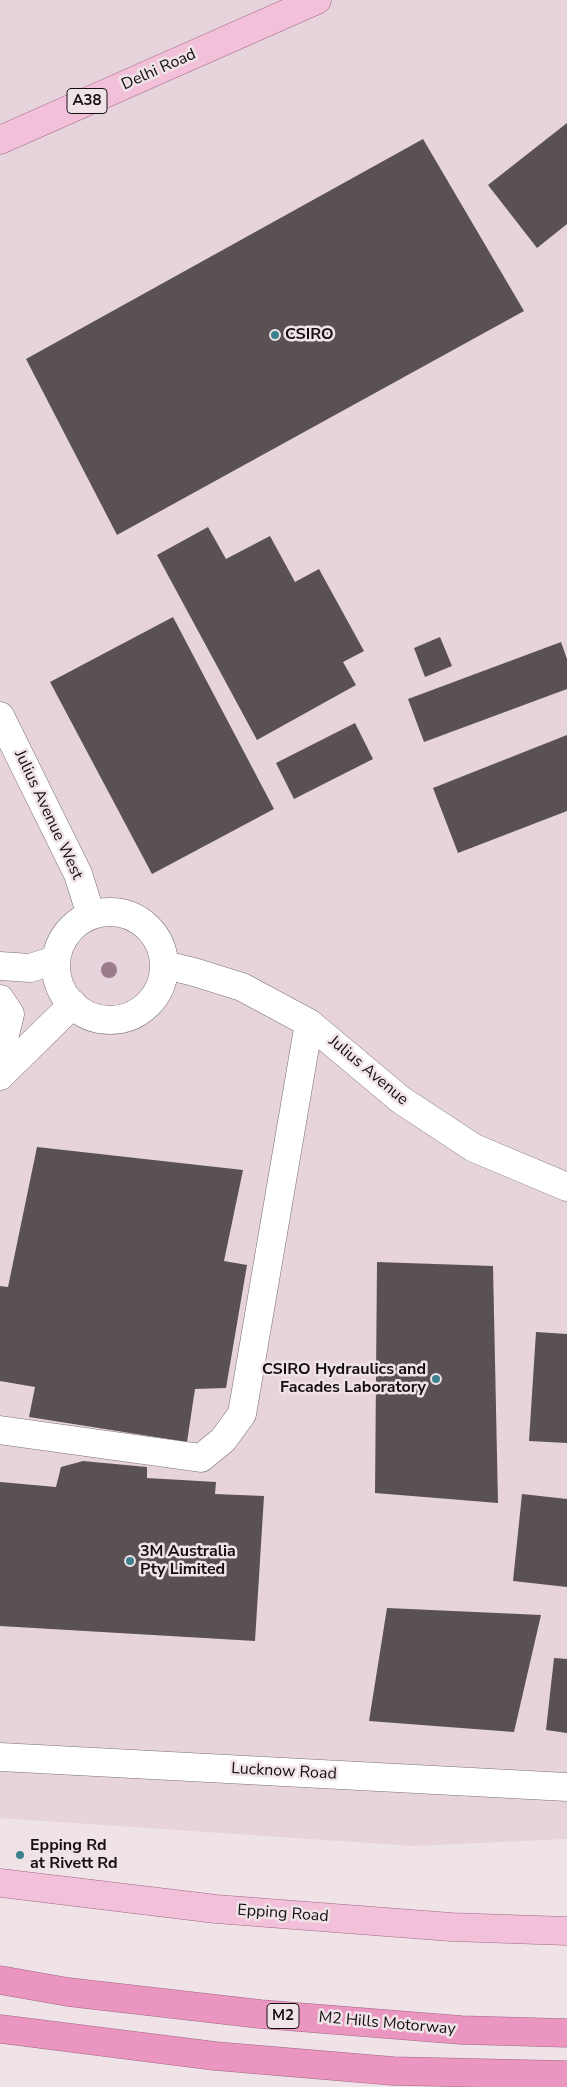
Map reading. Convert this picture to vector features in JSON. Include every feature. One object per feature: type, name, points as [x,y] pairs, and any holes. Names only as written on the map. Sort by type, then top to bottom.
[{"type":"highway","name":"M2 Hills Motorway","points":[[0,1980],[68,1992],[260,2014],[461,2030],[567,2033]]},
{"type":"highway","points":[[0,2029],[215,2056],[393,2071],[567,2076]]},
{"type":"main road","name":"Delhi Road","points":[[0,140],[317,0]]},
{"type":"main road","name":"Epping Road","points":[[0,1883],[216,1909],[451,1927],[567,1931]]},
{"type":"street","name":"Julius Avenue West","points":[[0,716],[78,874],[90,915]]},
{"type":"street","points":[[109,912],[125,914],[142,922],[154,933],[162,949],[165,965],[161,984],[153,1000],[138,1012],[120,1019],[101,1019],[83,1013],[62,992],[57,974],[56,960],[68,931],[90,915],[109,912]]},
{"type":"street","points":[[0,966],[30,968],[56,960]]},
{"type":"street","name":"Julius Avenue","points":[[165,965],[242,987],[309,1023],[401,1100],[474,1148],[567,1187]]},
{"type":"street","points":[[0,999],[10,1014],[1,1065]]},
{"type":"street","points":[[1,1065],[73,1004]]},
{"type":"street","points":[[0,1430],[201,1458],[223,1440],[242,1414],[309,1023]]},
{"type":"street","name":"Lucknow Road","points":[[0,1757],[567,1787]]},
{"type":"shaded area","points":[[0,0],[567,0],[567,1839],[413,1846],[0,1818]]},
{"type":"building","points":[[567,123],[567,224],[537,248],[488,185]]},
{"type":"building","name":"CSIRO","points":[[423,139],[524,311],[117,535],[26,359]]},
{"type":"building","points":[[208,527],[226,559],[270,536],[295,582],[319,569],[364,651],[343,662],[356,685],[257,740],[157,555]]},
{"type":"building","points":[[173,617],[274,809],[152,874],[50,682]]},
{"type":"building","points":[[440,637],[452,666],[425,677],[414,648]]},
{"type":"building","points":[[561,642],[567,659],[567,689],[424,742],[408,699]]},
{"type":"building","points":[[355,723],[373,759],[294,799],[276,763]]},
{"type":"building","points":[[567,735],[567,811],[458,853],[433,788]]},
{"type":"building","points":[[37,1147],[243,1170],[224,1261],[247,1265],[226,1388],[195,1389],[187,1442],[29,1417],[35,1387],[0,1381],[0,1286],[8,1287]]},
{"type":"building","name":"CSIRO Hydraulics and Facades Laboratory","points":[[377,1262],[493,1266],[498,1503],[375,1493]]},
{"type":"building","points":[[536,1332],[567,1334],[567,1443],[529,1441]]},
{"type":"building","name":"3M Australia Pty Limited","points":[[83,1461],[147,1467],[147,1478],[216,1482],[215,1494],[264,1496],[255,1641],[0,1626],[0,1482],[56,1487],[61,1467]]},
{"type":"building","points":[[522,1494],[567,1499],[567,1587],[513,1581]]},
{"type":"building","points":[[387,1608],[541,1615],[514,1732],[369,1721]]},
{"type":"building","points":[[554,1658],[567,1659],[567,1733],[546,1730]]},
{"type":"place","name":"CSIRO","points":[[275,335]]},
{"type":"place","name":"CSIRO Hydraulics and Facades Laboratory","points":[[436,1379]]},
{"type":"place","name":"3M Australia Pty Limited","points":[[130,1561]]},
{"type":"place","name":"Epping Rd at Rivett Rd","points":[[20,1855]]}]
